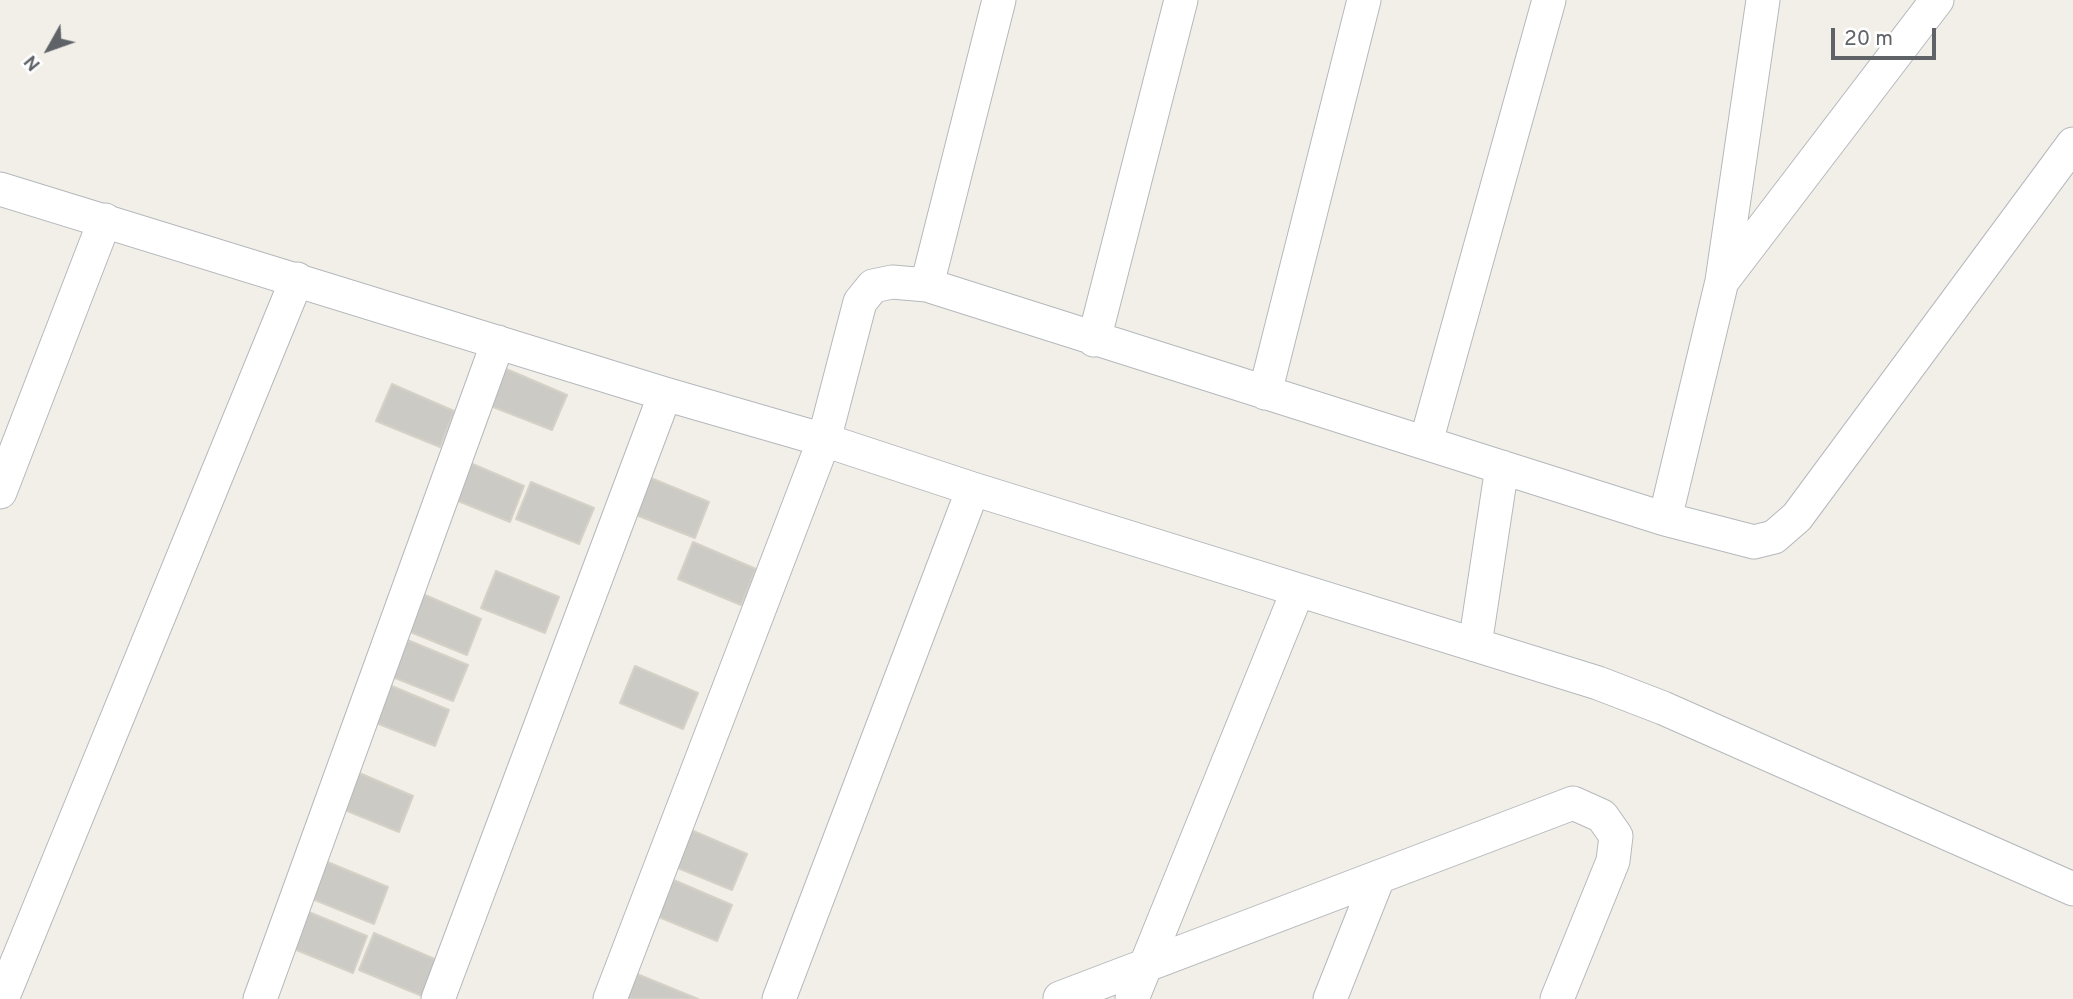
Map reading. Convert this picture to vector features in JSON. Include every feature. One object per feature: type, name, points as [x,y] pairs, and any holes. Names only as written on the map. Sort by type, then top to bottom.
[{"type":"street","points":[[927,285],[999,0]]},
{"type":"street","points":[[1094,340],[1181,0]]},
{"type":"street","points":[[1265,393],[1364,0]]},
{"type":"street","points":[[1426,442],[1549,0]]},
{"type":"street","points":[[1665,519],[1722,281],[1763,0]]},
{"type":"street","points":[[1722,281],[1937,0]]},
{"type":"street","points":[[610,999],[824,440],[860,302],[873,286],[892,282],[927,285],[1665,519],[1754,542],[1774,537],[1786,528],[2073,144]]},
{"type":"street","points":[[0,189],[665,394],[824,440],[973,489],[1598,683],[1663,708],[2073,889]]},
{"type":"street","points":[[0,492],[105,220]]},
{"type":"street","points":[[2,999],[297,279]]},
{"type":"street","points":[[260,999],[498,342]]},
{"type":"street","points":[[438,999],[665,394]]},
{"type":"street","points":[[1475,645],[1502,467]]},
{"type":"street","points":[[779,999],[973,489]]},
{"type":"street","points":[[1132,999],[1298,590]]},
{"type":"street","points":[[1060,998],[1573,803],[1602,816],[1616,836],[1613,861],[1557,999]]},
{"type":"street","points":[[1330,999],[1378,877]]},
{"type":"building","points":[[504,368],[567,395],[552,430],[488,405]]},
{"type":"building","points":[[392,384],[454,411],[440,447],[376,421]]},
{"type":"building","points":[[461,459],[524,486],[510,522],[446,496]]},
{"type":"building","points":[[646,476],[709,502],[695,538],[631,513]]},
{"type":"building","points":[[531,482],[594,508],[579,544],[516,519]]},
{"type":"building","points":[[693,542],[756,569],[741,605],[678,579]]},
{"type":"building","points":[[496,571],[559,597],[545,633],[481,608]]},
{"type":"building","points":[[418,592],[481,619],[467,655],[403,629]]},
{"type":"building","points":[[405,639],[468,665],[453,701],[390,676]]},
{"type":"building","points":[[635,666],[698,693],[683,729],[620,703]]},
{"type":"building","points":[[387,684],[449,710],[435,746],[371,721]]},
{"type":"building","points":[[350,769],[413,796],[399,832],[335,806]]},
{"type":"building","points":[[684,827],[747,854],[732,890],[668,864]]},
{"type":"building","points":[[325,861],[388,887],[374,924],[310,898]]},
{"type":"building","points":[[669,878],[732,905],[717,941],[654,915]]},
{"type":"building","points":[[304,910],[367,936],[353,973],[289,947]]},
{"type":"building","points":[[374,933],[437,960],[422,996],[359,970]]},
{"type":"building","points":[[637,974],[698,999],[627,999]]}]
